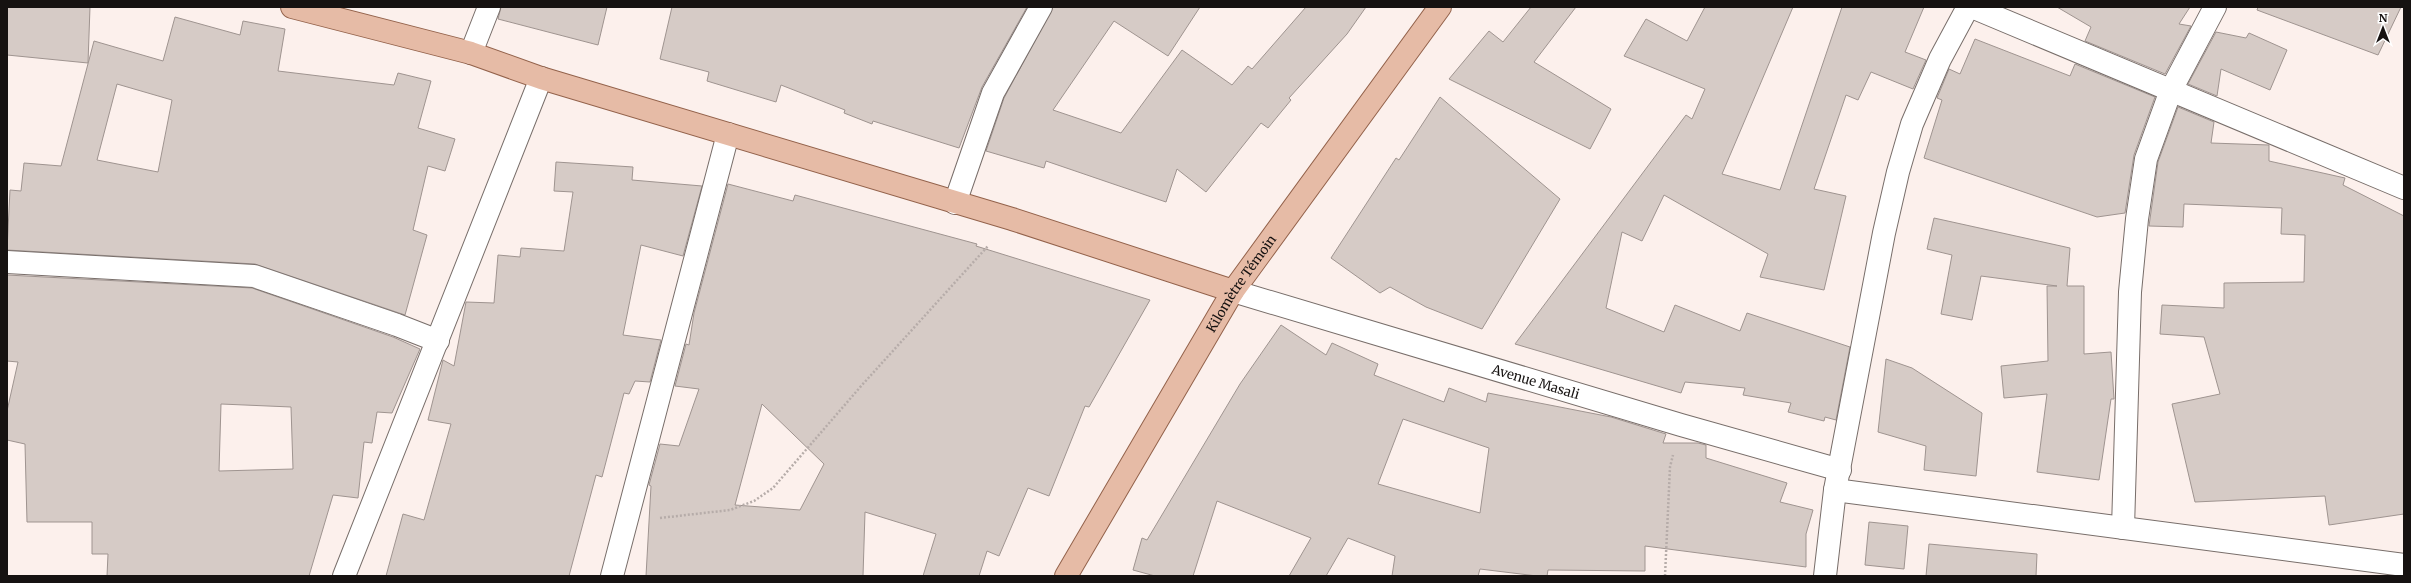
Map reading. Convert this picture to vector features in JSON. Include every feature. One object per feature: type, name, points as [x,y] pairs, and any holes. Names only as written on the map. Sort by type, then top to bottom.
[{"type":"main road","points":[[292,7],[471,53],[541,78],[1012,220],[1233,291]]},
{"type":"main road","name":"Kilomètre Témoin","points":[[1066,576],[1233,291],[1440,7]]},
{"type":"street","points":[[471,53],[489,7]]},
{"type":"street","points":[[955,203],[993,93],[1041,7]]},
{"type":"street","points":[[1825,576],[1838,480],[1884,233],[1898,172],[1912,124],[1940,59],[1968,7]]},
{"type":"street","points":[[1972,7],[2404,188]]},
{"type":"street","points":[[2123,528],[2130,292],[2137,219],[2146,159],[2171,90],[2215,7]]},
{"type":"street","points":[[344,576],[541,78]]},
{"type":"street","points":[[612,576],[728,134]]},
{"type":"street","points":[[7,262],[254,276],[397,325],[438,341]]},
{"type":"street","name":"Avenue Masali","points":[[1233,291],[1680,425],[1838,480],[2123,528],[2404,565]]},
{"type":"path","points":[[626,522],[730,510],[754,501],[773,488],[862,385],[1012,220]]},
{"type":"path","points":[[1665,576],[1670,467],[1680,425]]},
{"type":"building","points":[[7,7],[90,7],[88,63],[7,55]]},
{"type":"building","points":[[501,7],[607,7],[598,45],[498,19]]},
{"type":"building","points":[[672,7],[1027,7],[982,87],[959,148],[873,121],[872,124],[844,113],[845,110],[781,85],[776,102],[707,81],[709,72],[660,59]]},
{"type":"building","points":[[1053,7],[1200,7],[1168,56],[1114,21],[1053,110],[1121,133],[1182,50],[1232,85],[1248,66],[1252,69],[1306,7],[1366,7],[1347,34],[1289,98],[1291,100],[1268,128],[1261,123],[1206,192],[1177,169],[1166,202],[1046,161],[1044,168],[986,151],[1004,98]]},
{"type":"building","points":[[1531,7],[1576,7],[1534,62],[1611,109],[1590,149],[1449,79],[1489,31],[1503,42]]},
{"type":"building","points":[[1705,7],[1793,7],[1722,174],[1780,190],[1842,7],[1924,7],[1905,52],[1926,60],[1913,89],[1871,72],[1858,100],[1846,95],[1814,189],[1846,196],[1824,290],[1760,277],[1768,254],[1664,195],[1642,241],[1622,232],[1606,308],[1664,332],[1675,305],[1740,331],[1747,313],[1850,347],[1836,420],[1825,417],[1824,421],[1788,412],[1791,403],[1743,395],[1745,388],[1685,382],[1681,393],[1515,344],[1686,115],[1692,119],[1705,89],[1624,56],[1646,19],[1687,41]]},
{"type":"building","points":[[2057,7],[2190,7],[2179,24],[2191,26],[2165,74],[2085,41],[2091,27]]},
{"type":"building","points":[[2258,7],[2401,7],[2378,55],[2257,10]]},
{"type":"building","points":[[175,17],[240,35],[243,21],[285,29],[278,71],[394,85],[398,73],[431,81],[418,128],[455,139],[445,171],[428,166],[413,230],[427,235],[405,315],[255,264],[7,250],[10,190],[21,191],[24,163],[61,166],[94,41],[163,61]],"holes":[[[117,84],[172,100],[158,172],[97,160]]]},
{"type":"building","points":[[2216,32],[2246,38],[2249,33],[2287,50],[2270,90],[2221,69],[2217,96],[2188,84]]},
{"type":"building","points":[[1975,39],[2070,76],[2075,64],[2155,97],[2134,155],[2125,213],[2097,217],[1924,158],[1942,100],[1937,98],[1949,69],[1960,74]]},
{"type":"building","points":[[1440,97],[1560,199],[1482,329],[1426,307],[1390,287],[1380,293],[1331,258],[1396,158],[1399,160]]},
{"type":"building","points":[[2178,107],[2214,122],[2211,143],[2269,145],[2269,161],[2345,178],[2343,185],[2404,216],[2404,514],[2329,525],[2325,496],[2195,502],[2172,404],[2220,394],[2204,337],[2160,334],[2162,305],[2224,308],[2224,283],[2304,282],[2305,235],[2281,234],[2282,208],[2184,204],[2183,227],[2149,226],[2158,162]]},
{"type":"building","points":[[556,162],[633,167],[632,180],[702,186],[683,256],[641,245],[623,335],[661,340],[650,382],[635,381],[629,394],[624,393],[602,477],[596,475],[569,576],[386,576],[403,514],[424,520],[451,424],[428,420],[443,360],[454,366],[466,302],[494,303],[498,255],[520,257],[521,248],[564,251],[573,192],[554,191]]},
{"type":"building","points":[[728,184],[793,201],[795,195],[977,244],[976,246],[1150,300],[1089,407],[1085,406],[1049,496],[1028,488],[999,556],[987,551],[979,576],[923,576],[936,534],[865,512],[863,576],[646,576],[651,486],[649,485],[660,444],[679,446],[699,389],[675,386],[686,344],[689,345],[694,313]],"holes":[[[762,404],[824,464],[800,510],[735,505]]]},
{"type":"building","points":[[1934,218],[2070,248],[2067,286],[2084,286],[2084,354],[2111,352],[2114,399],[2111,399],[2099,480],[2037,472],[2047,394],[2004,398],[2001,366],[2048,361],[2047,286],[2057,286],[1981,276],[1972,320],[1941,314],[1952,255],[1927,249]]},
{"type":"building","points":[[7,275],[252,288],[393,337],[420,349],[392,413],[377,412],[372,443],[364,442],[358,498],[333,495],[309,576],[107,576],[108,554],[92,554],[92,522],[27,522],[25,444],[7,440],[7,411],[18,362],[7,361]],"holes":[[[221,404],[291,407],[293,469],[219,471]]]},
{"type":"building","points":[[1281,325],[1326,355],[1332,343],[1378,364],[1374,375],[1444,402],[1449,388],[1486,402],[1488,393],[1611,417],[1666,434],[1663,443],[1698,443],[1706,445],[1706,458],[1787,483],[1780,502],[1813,510],[1806,534],[1806,567],[1645,546],[1645,571],[1548,570],[1547,576],[1537,576],[1480,569],[1478,576],[1392,576],[1395,556],[1348,538],[1326,576],[1289,576],[1311,538],[1217,501],[1193,576],[1155,576],[1133,570],[1142,538],[1147,540],[1240,384]],"holes":[[[1403,419],[1489,448],[1480,513],[1378,484]]]},
{"type":"building","points":[[1886,359],[1912,368],[1982,413],[1976,476],[1924,470],[1926,446],[1878,432]]},
{"type":"building","points":[[1869,522],[1908,526],[1904,569],[1865,565]]},
{"type":"building","points":[[1929,544],[2037,554],[2036,576],[1926,576]]}]
